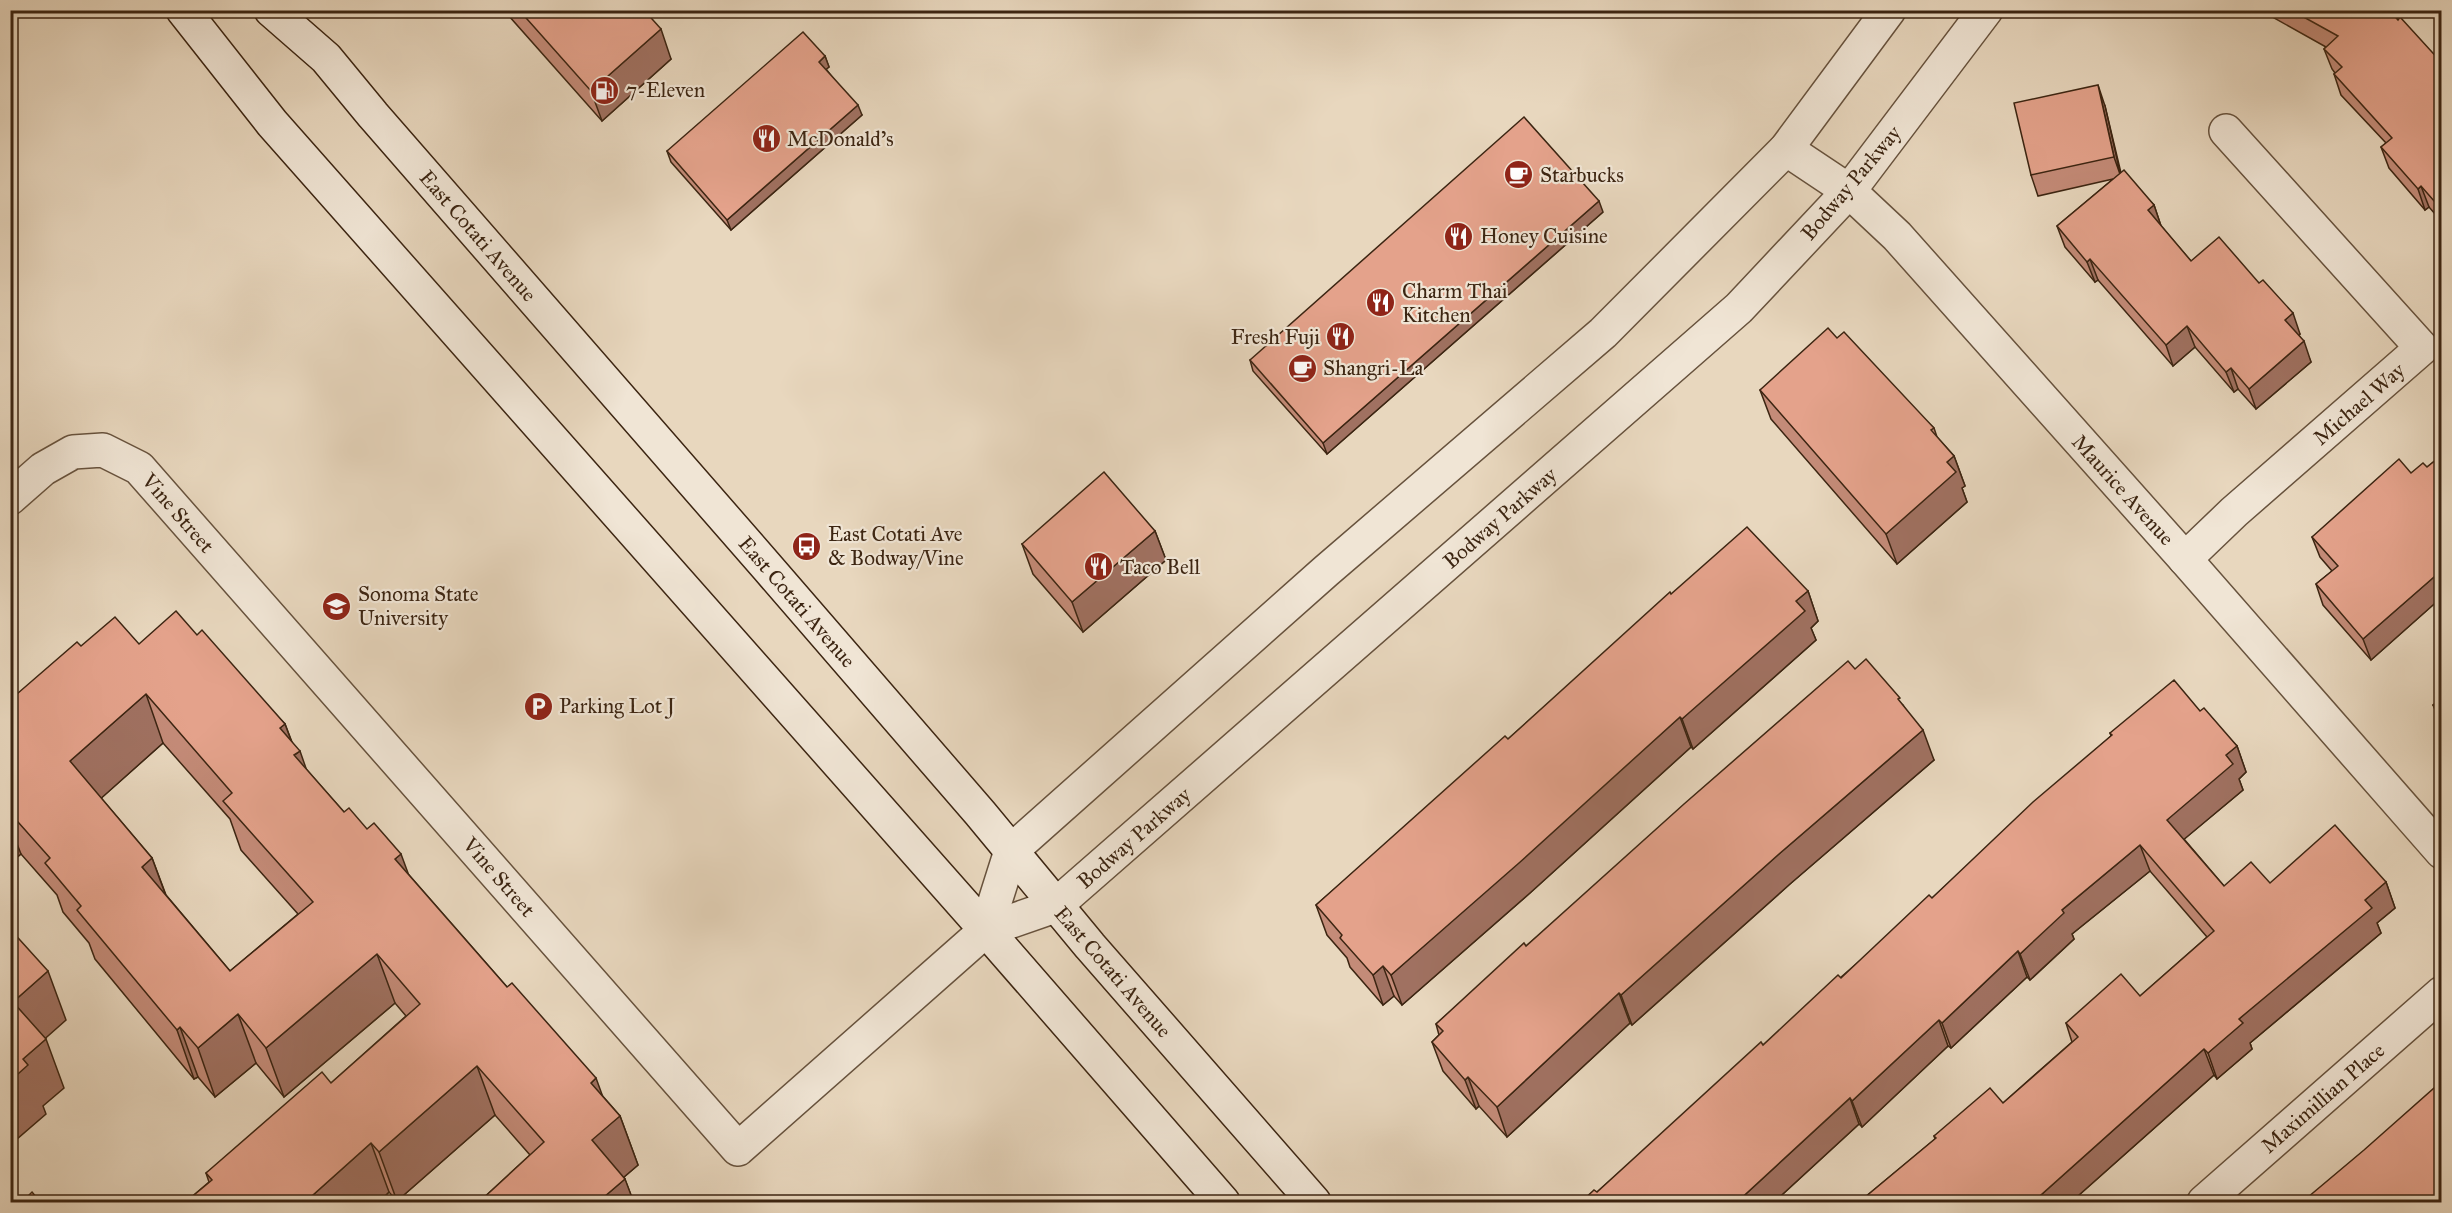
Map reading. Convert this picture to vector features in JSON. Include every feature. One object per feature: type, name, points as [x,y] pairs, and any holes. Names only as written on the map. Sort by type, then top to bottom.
[{"type":"street","points":[[183,10],[272,123],[986,930],[1223,1203]]},
{"type":"street","name":"East Cotati Avenue","points":[[271,10],[327,58],[373,115],[768,568],[1011,851],[1055,906],[1314,1203]]},
{"type":"street","points":[[986,930],[1011,851],[1326,571],[1604,333],[1786,149],[1889,10]]},
{"type":"street","name":"Bodway Parkway","points":[[986,930],[1055,906],[1739,308],[1849,191],[1986,10]]},
{"type":"street","name":"Michael Way","points":[[2185,559],[2422,348],[2226,131]]},
{"type":"street","name":"Maurice Avenue","points":[[1786,149],[1849,191],[1897,236],[2442,852]]},
{"type":"street","name":"Vine Street","points":[[10,498],[43,469],[73,452],[103,450],[139,468],[738,1149],[986,930]]},
{"type":"street","name":"Maximillian Place","points":[[2204,1203],[2442,993]]},
{"type":"building","points":[[519,10],[644,10],[661,29],[591,91]]},
{"type":"building","points":[[2291,10],[2389,10],[2398,20],[2400,17],[2442,63],[2442,210],[2421,186],[2418,189],[2381,147],[2392,138],[2334,74],[2342,67],[2324,49],[2338,36]]},
{"type":"building","name":"McDonald's","points":[[803,32],[825,56],[819,62],[858,105],[727,220],[667,151]]},
{"type":"building","points":[[2098,85],[2114,157],[2031,175],[2014,103]]},
{"type":"building","points":[[1524,117],[1599,201],[1323,443],[1250,360]]},
{"type":"building","points":[[2124,170],[2154,205],[2148,210],[2191,261],[2219,237],[2259,283],[2263,280],[2293,313],[2285,320],[2304,341],[2249,389],[2231,368],[2226,372],[2187,326],[2166,345],[2090,259],[2087,262],[2057,226]]},
{"type":"building","points":[[1828,328],[1837,338],[1844,332],[1934,428],[1931,430],[1954,456],[1947,462],[1956,472],[1886,534],[1760,390]]},
{"type":"building","points":[[2442,455],[2442,570],[2363,639],[2316,584],[2338,566],[2312,537],[2399,459],[2411,473],[2423,463],[2427,467]]},
{"type":"building","points":[[1104,472],[1155,531],[1072,602],[1022,544]]},
{"type":"building","points":[[1747,527],[1808,591],[1796,601],[1805,611],[1682,719],[1680,717],[1391,975],[1383,966],[1373,975],[1340,938],[1342,935],[1316,905],[1505,736],[1508,739],[1670,592],[1671,594]]},
{"type":"building","points":[[176,611],[197,635],[202,630],[285,724],[280,728],[300,751],[294,755],[344,812],[349,808],[367,829],[374,823],[401,854],[395,859],[507,987],[512,983],[596,1078],[591,1083],[620,1116],[592,1140],[625,1179],[604,1197],[607,1203],[478,1203],[544,1142],[477,1066],[379,1152],[371,1143],[304,1203],[191,1203],[188,1200],[212,1180],[206,1173],[322,1072],[331,1083],[420,1004],[377,954],[266,1048],[238,1014],[198,1048],[180,1027],[177,1030],[77,910],[81,906],[45,863],[50,858],[10,813],[10,700],[77,642],[81,646],[115,617],[139,644]],"holes":[[[146,694],[232,793],[223,801],[313,902],[230,971],[142,867],[152,858],[70,761]]]},
{"type":"building","points":[[1866,659],[1900,698],[1898,699],[1923,730],[1621,995],[1619,993],[1497,1107],[1468,1077],[1465,1080],[1432,1042],[1443,1031],[1436,1024],[1524,943],[1526,946],[1848,661],[1855,669]]},
{"type":"building","points":[[2174,680],[2200,711],[2204,708],[2237,746],[2226,755],[2233,764],[2167,820],[2224,886],[2251,862],[2270,883],[2335,825],[2386,882],[2365,900],[2372,908],[2239,1019],[2243,1023],[2208,1053],[2204,1049],[2032,1203],[1858,1203],[1936,1138],[1934,1136],[1990,1088],[2003,1103],[2078,1037],[2066,1023],[2121,974],[2140,996],[2214,931],[2140,845],[2062,910],[2064,913],[2020,954],[2018,951],[1942,1023],[1939,1020],[1852,1101],[1850,1098],[1736,1203],[1580,1203],[1594,1190],[1597,1192],[1761,1042],[1763,1045],[1838,975],[1841,978],[1929,895],[1932,898],[2033,802]]},
{"type":"building","points":[[2442,698],[2442,716],[2433,705]]},
{"type":"building","points":[[10,929],[48,971],[13,1002],[46,1039],[23,1059],[28,1065],[10,1081]]},
{"type":"building","points":[[2442,1081],[2442,1203],[2301,1203],[2364,1150]]},
{"type":"building","points":[[32,1192],[41,1203],[21,1203]]},
{"type":"place","name":"7-Eleven","points":[[605,90]]},
{"type":"place","name":"McDonald's","points":[[766,139]]},
{"type":"place","name":"Starbucks","points":[[1519,175]]},
{"type":"place","name":"Honey Cuisine","points":[[1459,236]]},
{"type":"place","name":"Charm Thai Kitchen","points":[[1381,303]]},
{"type":"place","name":"Fresh Fuji","points":[[1341,337]]},
{"type":"place","name":"Shangri-La","points":[[1302,368]]},
{"type":"place","name":"East Cotati Ave & Bodway/Vine","points":[[807,546]]},
{"type":"place","name":"Taco Bell","points":[[1099,567]]},
{"type":"place","name":"Sonoma State University","points":[[337,606]]},
{"type":"place","name":"Parking Lot J","points":[[538,706]]}]
